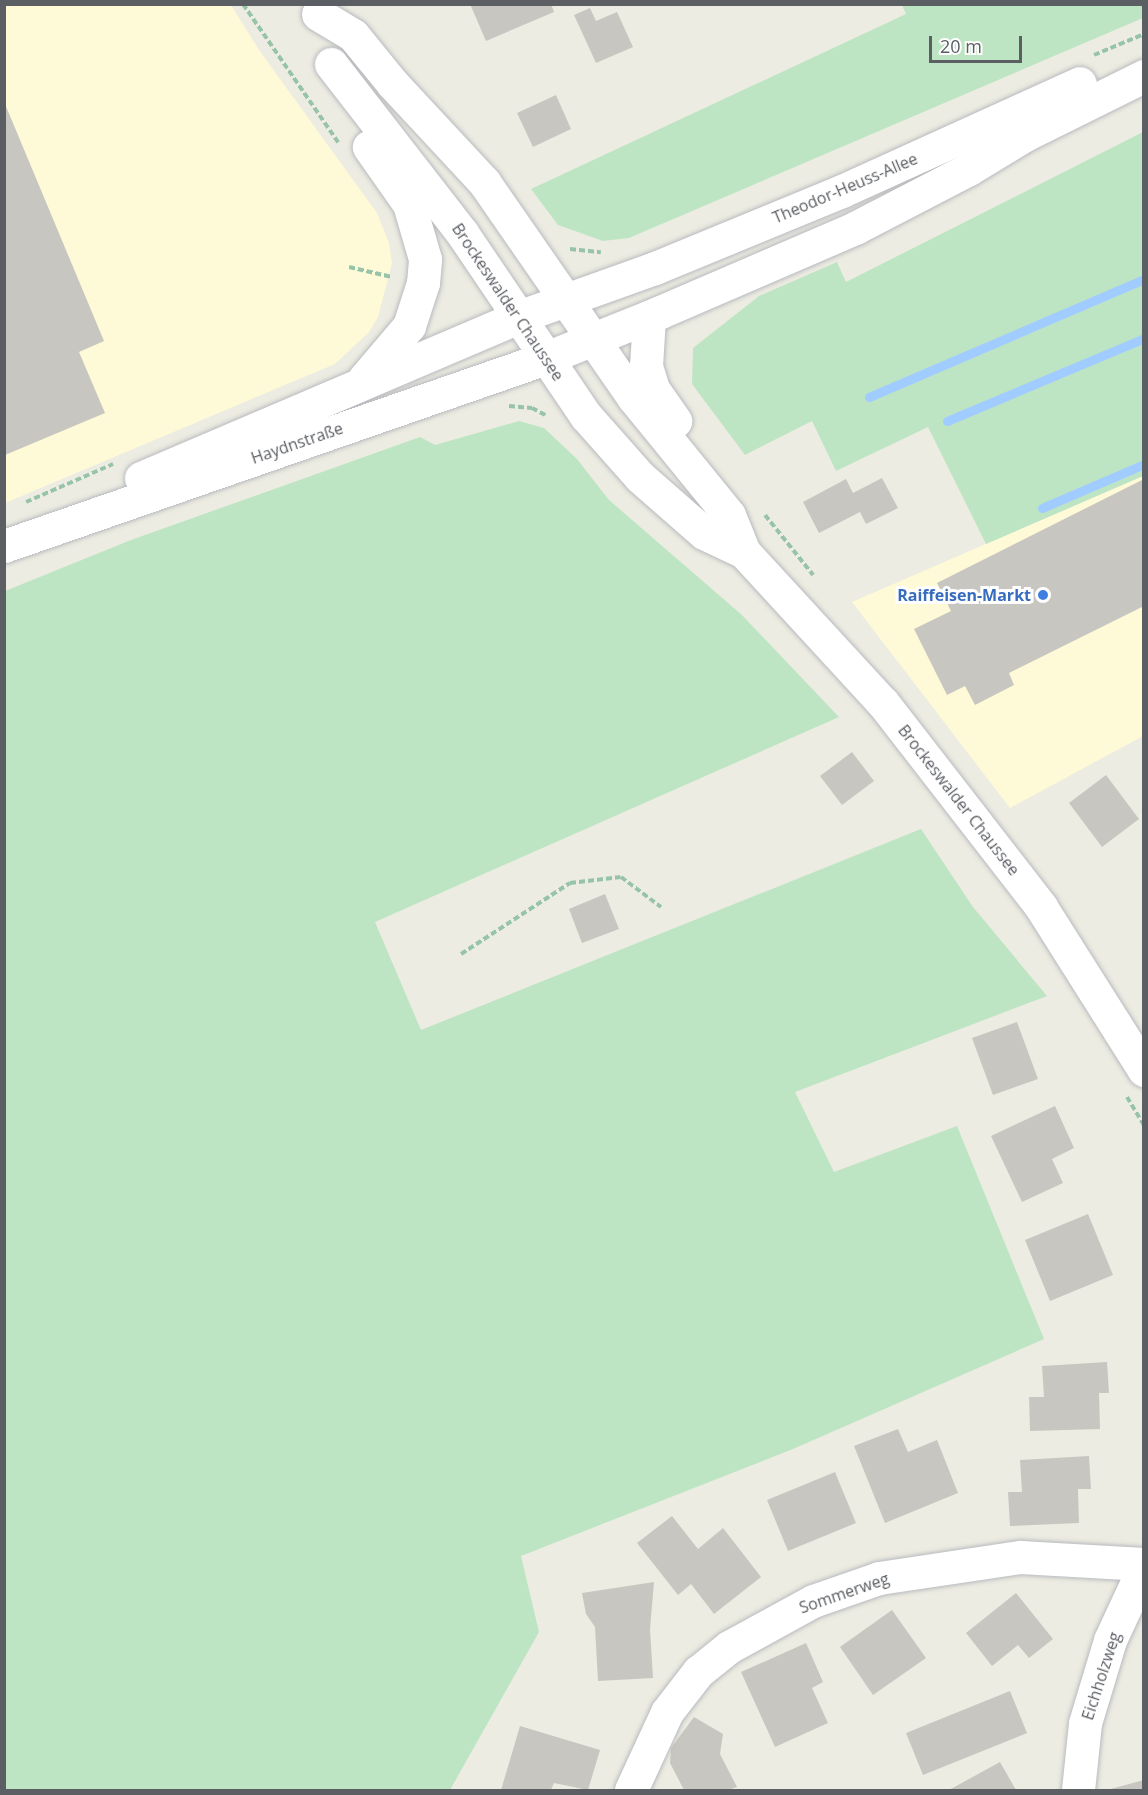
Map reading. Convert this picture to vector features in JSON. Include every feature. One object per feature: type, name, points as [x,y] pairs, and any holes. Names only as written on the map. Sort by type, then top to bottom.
[{"type":"street","name":"Brockeswalder Chaussee","points":[[315,9],[331,64],[543,309],[568,350],[633,397],[729,515],[744,552],[855,670],[966,806],[1041,907],[1143,1070]]},
{"type":"street","name":"Brockeswalder Chaussee","points":[[315,9],[352,35],[393,84],[484,182],[543,309],[568,350],[586,416],[640,477],[704,533],[744,552]]},
{"type":"street","name":"Theodor-Heuss-Allee","points":[[543,309],[842,191],[1143,54]]},
{"type":"street","points":[[331,64],[340,105],[409,204],[425,259],[423,284],[409,326],[359,385]]},
{"type":"street","points":[[568,350],[855,228],[969,169],[1025,135],[1143,76]]},
{"type":"street","name":"Haydnstraße","points":[[17,541],[164,467],[543,309]]},
{"type":"street","points":[[649,317],[646,366],[653,389],[725,490],[729,515]]},
{"type":"street","name":"Haydnstraße","points":[[17,541],[568,350]]},
{"type":"street","name":"Sommerweg","points":[[631,1791],[648,1748],[682,1689],[729,1647],[804,1605],[879,1578],[926,1569],[1020,1557],[1143,1566]]},
{"type":"street","name":"Eichholzweg","points":[[1078,1791],[1085,1723],[1110,1640],[1143,1566]]},
{"type":"path","points":[[243,4],[346,152]]},
{"type":"path","points":[[564,248],[613,253]]},
{"type":"path","points":[[349,267],[401,279]]},
{"type":"path","points":[[508,405],[532,408],[548,417]]},
{"type":"path","points":[[461,954],[570,883],[621,878],[661,907]]},
{"type":"shaded area","points":[[5,5],[231,5],[259,50],[377,213],[389,243],[392,263],[378,317],[369,332],[335,364],[5,503]]},
{"type":"shaded area","points":[[1143,476],[1143,736],[1010,808],[852,602]]},
{"type":"green space","points":[[902,5],[1143,5],[1143,18],[629,238],[603,241],[558,225],[531,189],[906,14]]},
{"type":"green space","points":[[1143,132],[1143,476],[986,544],[928,427],[836,471],[812,421],[745,455],[692,384],[693,348],[759,296],[837,262],[846,282]]},
{"type":"green space","points":[[519,421],[544,428],[577,459],[609,500],[742,615],[839,717],[375,922],[421,1030],[921,829],[973,907],[1047,996],[795,1092],[834,1172],[957,1126],[1044,1339],[793,1449],[521,1556],[539,1632],[450,1790],[5,1790],[5,591],[131,540],[420,437],[435,445]]},
{"type":"building","points":[[470,4],[551,4],[554,12],[486,41]]},
{"type":"building","points":[[590,8],[596,21],[617,12],[633,47],[596,63],[574,15]]},
{"type":"building","points":[[556,95],[571,129],[533,147],[517,113]]},
{"type":"building","points":[[5,104],[104,341],[79,352],[105,413],[5,455]]},
{"type":"building","points":[[882,478],[898,508],[866,524],[860,512],[819,533],[803,502],[846,479],[853,493]]},
{"type":"building","name":"Raiffeisen-Markt","points":[[1144,479],[1144,606],[1009,673],[1014,685],[975,705],[965,686],[947,695],[914,629],[951,611],[937,583]]},
{"type":"building","points":[[852,752],[874,781],[842,805],[820,776]]},
{"type":"building","points":[[1106,775],[1139,819],[1102,847],[1069,803]]},
{"type":"building","points":[[605,894],[619,929],[582,943],[569,909]]},
{"type":"building","points":[[1017,1022],[1038,1079],[993,1095],[972,1038]]},
{"type":"building","points":[[1055,1106],[1074,1148],[1052,1159],[1063,1183],[1022,1202],[991,1136]]},
{"type":"building","points":[[1088,1214],[1113,1275],[1050,1301],[1025,1240]]},
{"type":"building","points":[[1107,1362],[1109,1393],[1099,1393],[1100,1429],[1030,1431],[1029,1397],[1044,1397],[1042,1366]]},
{"type":"building","points":[[898,1429],[908,1452],[937,1440],[958,1493],[885,1523],[854,1446]]},
{"type":"building","points":[[1089,1456],[1091,1489],[1078,1489],[1079,1523],[1010,1526],[1008,1492],[1022,1492],[1020,1460]]},
{"type":"building","points":[[835,1472],[856,1523],[788,1551],[767,1500]]},
{"type":"building","points":[[672,1516],[698,1549],[723,1528],[761,1577],[714,1614],[691,1584],[678,1595],[637,1543]]},
{"type":"building","points":[[654,1582],[650,1629],[653,1678],[598,1681],[595,1627],[586,1614],[582,1593]]},
{"type":"building","points":[[1016,1593],[1053,1639],[1029,1658],[1018,1645],[992,1666],[966,1633]]},
{"type":"building","points":[[892,1610],[926,1658],[873,1695],[840,1647]]},
{"type":"building","points":[[806,1643],[823,1682],[812,1688],[828,1723],[775,1747],[741,1672]]},
{"type":"building","points":[[1010,1691],[1027,1733],[923,1775],[906,1733]]},
{"type":"building","points":[[694,1717],[723,1734],[720,1754],[737,1787],[728,1790],[684,1790],[670,1763],[671,1748]]},
{"type":"building","points":[[520,1726],[600,1750],[588,1790],[554,1783],[551,1790],[501,1790]]},
{"type":"building","points":[[1000,1762],[1016,1790],[949,1790]]},
{"type":"building","points":[[1144,1780],[1144,1790],[1107,1790]]},
{"type":"waterway","points":[[869,397],[1144,279]]},
{"type":"waterway","points":[[947,421],[1144,338]]},
{"type":"waterway","points":[[1042,508],[1144,464]]},
{"type":"place","name":"Raiffeisen-Markt","points":[[1043,595]]}]
